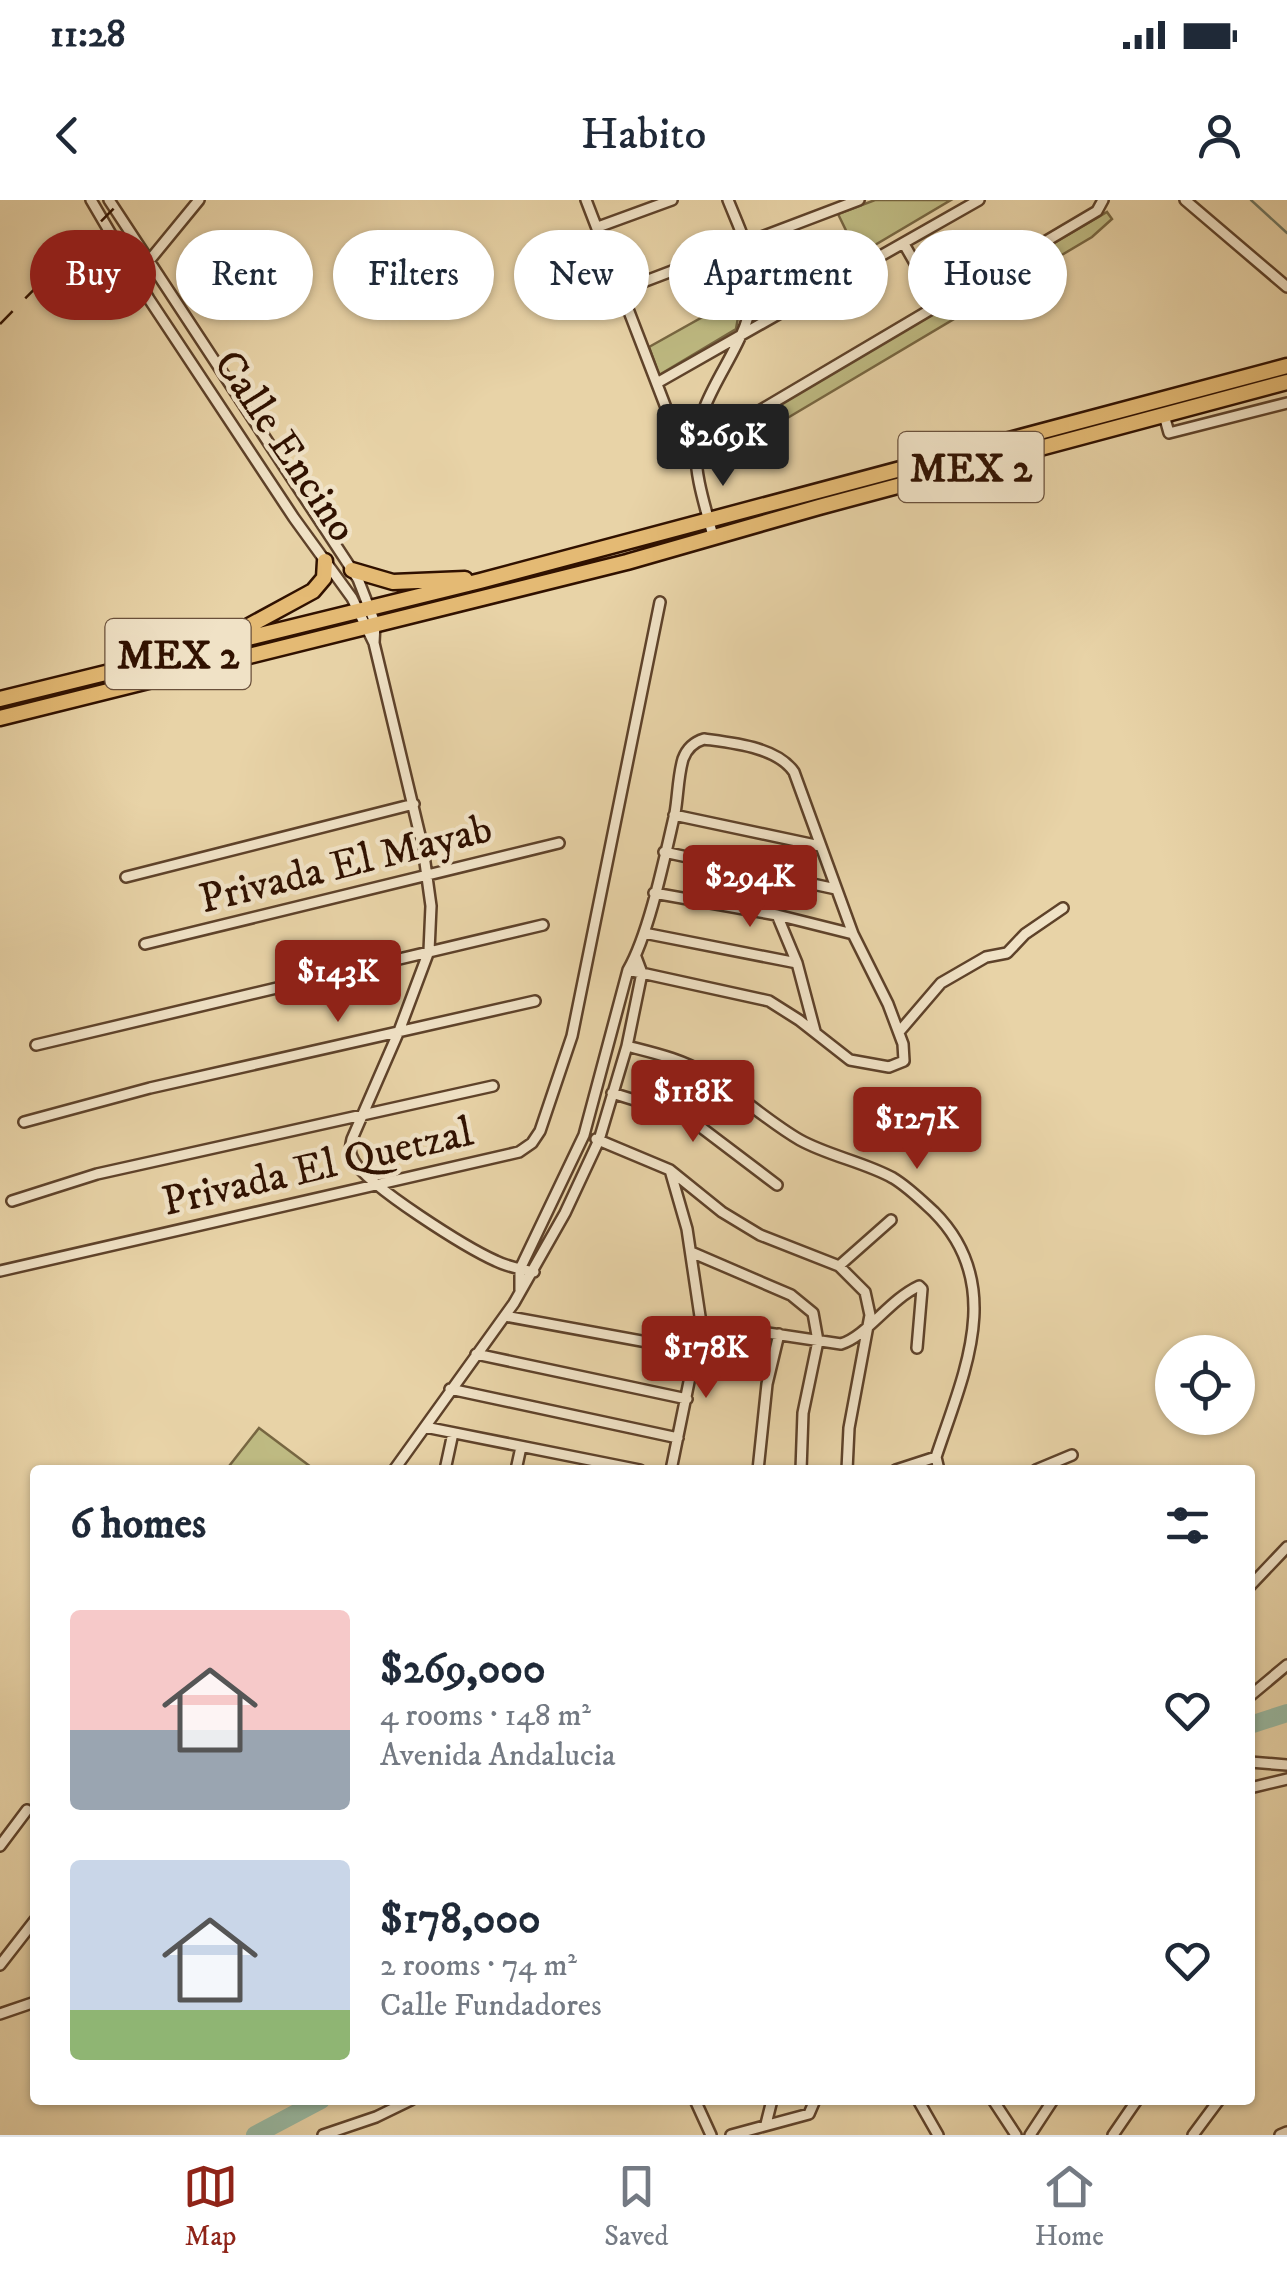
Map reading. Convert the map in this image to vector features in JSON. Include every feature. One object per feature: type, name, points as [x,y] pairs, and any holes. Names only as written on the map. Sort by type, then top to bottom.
[{"type":"highway","name":"MEX 2","points":[[0,718],[628,562],[711,529],[1287,366]]},
{"type":"highway","name":"MEX 2","points":[[0,699],[363,608],[711,529],[1287,382]]},
{"type":"highway","points":[[214,644],[312,591],[324,578],[325,561]]},
{"type":"highway","points":[[352,570],[392,582],[455,578],[480,581]]},
{"type":"street","name":"Calle Encino","points":[[91,200],[108,230]]},
{"type":"street","name":"Calle Encino","points":[[109,200],[128,230]]},
{"type":"street","points":[[156,254],[199,200]]},
{"type":"street","points":[[586,200],[599,230]]},
{"type":"street","points":[[598,227],[672,200]]},
{"type":"street","points":[[728,200],[740,230]]},
{"type":"street","points":[[778,230],[859,200]]},
{"type":"street","points":[[657,383],[980,200]]},
{"type":"street","points":[[1185,200],[1287,287]]},
{"type":"street","points":[[1065,230],[1097,211],[1103,202]]},
{"type":"street","points":[[904,244],[908,251]]},
{"type":"street","name":"Calle Encino","points":[[156,274],[352,570],[414,804],[428,876],[429,951]]},
{"type":"street","name":"Calle Encino","points":[[156,308],[325,561],[363,608]]},
{"type":"street","points":[[633,320],[687,452],[914,320]]},
{"type":"street","points":[[711,529],[695,449],[698,427],[712,386],[748,320]]},
{"type":"street","points":[[1164,414],[1169,433],[1287,403]]},
{"type":"street","name":"Privada El Quetzal","points":[[0,1271],[380,1186],[519,1152],[532,1144],[545,1122],[572,1036],[660,602]]},
{"type":"street","points":[[520,1290],[520,1269],[584,1135],[628,970],[644,933],[674,814],[683,759],[694,743],[704,739],[775,755],[790,766],[853,934],[899,1032],[904,1062],[889,1067],[850,1060],[769,1001],[628,970]]},
{"type":"street","points":[[126,877],[414,804]]},
{"type":"street","points":[[674,814],[820,846]]},
{"type":"street","name":"Privada El Mayab","points":[[145,944],[559,843]]},
{"type":"street","points":[[664,852],[836,889]]},
{"type":"street","points":[[654,893],[777,915],[853,934]]},
{"type":"street","points":[[899,1032],[941,982],[978,961],[1007,953],[1025,934],[1063,908]]},
{"type":"street","points":[[777,915],[796,963],[815,1034]]},
{"type":"street","points":[[36,1045],[544,925]]},
{"type":"street","points":[[644,933],[796,963]]},
{"type":"street","points":[[429,951],[350,1152],[358,1168],[380,1186],[479,1253],[534,1272]]},
{"type":"street","points":[[398,1465],[534,1272],[599,1140],[627,1046],[642,973],[636,958]]},
{"type":"street","points":[[24,1122],[150,1088],[535,1001]]},
{"type":"street","points":[[627,1046],[686,1064],[809,1145],[892,1178],[919,1198],[954,1235],[971,1280],[974,1326],[968,1359],[936,1456],[938,1465]]},
{"type":"street","points":[[12,1202],[97,1174],[493,1086]]},
{"type":"street","points":[[612,1093],[686,1116],[776,1186]]},
{"type":"street","points":[[584,1135],[670,1170],[722,1212],[779,1244],[839,1266],[866,1292],[869,1325],[849,1428],[847,1465]]},
{"type":"street","points":[[670,1170],[691,1252],[701,1324],[672,1465]]},
{"type":"street","points":[[839,1266],[891,1220]]},
{"type":"street","points":[[691,1252],[804,1302],[816,1320],[818,1341],[803,1412],[801,1465]]},
{"type":"street","points":[[701,1324],[833,1344],[850,1342],[919,1286],[922,1289],[917,1348]]},
{"type":"street","points":[[505,1316],[696,1351]]},
{"type":"street","points":[[759,1465],[767,1384],[779,1334]]},
{"type":"street","points":[[476,1354],[687,1399]]},
{"type":"street","points":[[450,1389],[678,1438]]},
{"type":"street","points":[[425,1427],[592,1465]]},
{"type":"street","points":[[446,1465],[454,1433]]},
{"type":"street","points":[[517,1465],[521,1447]]},
{"type":"street","points":[[1048,1465],[1072,1455]]},
{"type":"street","points":[[910,1465],[936,1456]]},
{"type":"street","points":[[1255,1581],[1287,1546]]},
{"type":"street","points":[[1255,1692],[1287,1665]]},
{"type":"street","points":[[1255,1762],[1287,1765]]},
{"type":"street","points":[[1255,1787],[1287,1779]]},
{"type":"street","points":[[0,1846],[27,1810]]},
{"type":"street","points":[[0,1965],[30,1932]]},
{"type":"street","points":[[0,2014],[30,2004]]},
{"type":"street","points":[[323,2135],[376,2118],[401,2105]]},
{"type":"street","points":[[698,2105],[710,2135]]},
{"type":"street","points":[[766,2124],[771,2105]]},
{"type":"street","points":[[731,2135],[809,2114],[813,2105]]},
{"type":"street","points":[[921,2105],[938,2135]]},
{"type":"street","points":[[995,2105],[1016,2135]]},
{"type":"street","points":[[1030,2135],[1050,2105]]},
{"type":"street","points":[[1113,2135],[1134,2105]]},
{"type":"street","points":[[1193,2135],[1215,2105]]},
{"type":"shaded area","points":[[875,200],[951,200],[888,237],[888,230],[846,230],[838,214]]},
{"type":"shaded area","points":[[1107,212],[1112,219],[1067,252],[1067,235]]},
{"type":"shaded area","points":[[697,320],[738,320],[736,329],[659,375],[649,347]]},
{"type":"shaded area","points":[[922,320],[952,320],[705,467],[703,448]]},
{"type":"shaded area","points":[[259,1428],[308,1465],[230,1465]]},
{"type":"waterway","points":[[1251,200],[1287,233]]},
{"type":"waterway","points":[[1255,1723],[1287,1713]]},
{"type":"waterway","points":[[255,2135],[312,2105]]},
{"type":"railway","points":[[0,324],[122,200]]}]
